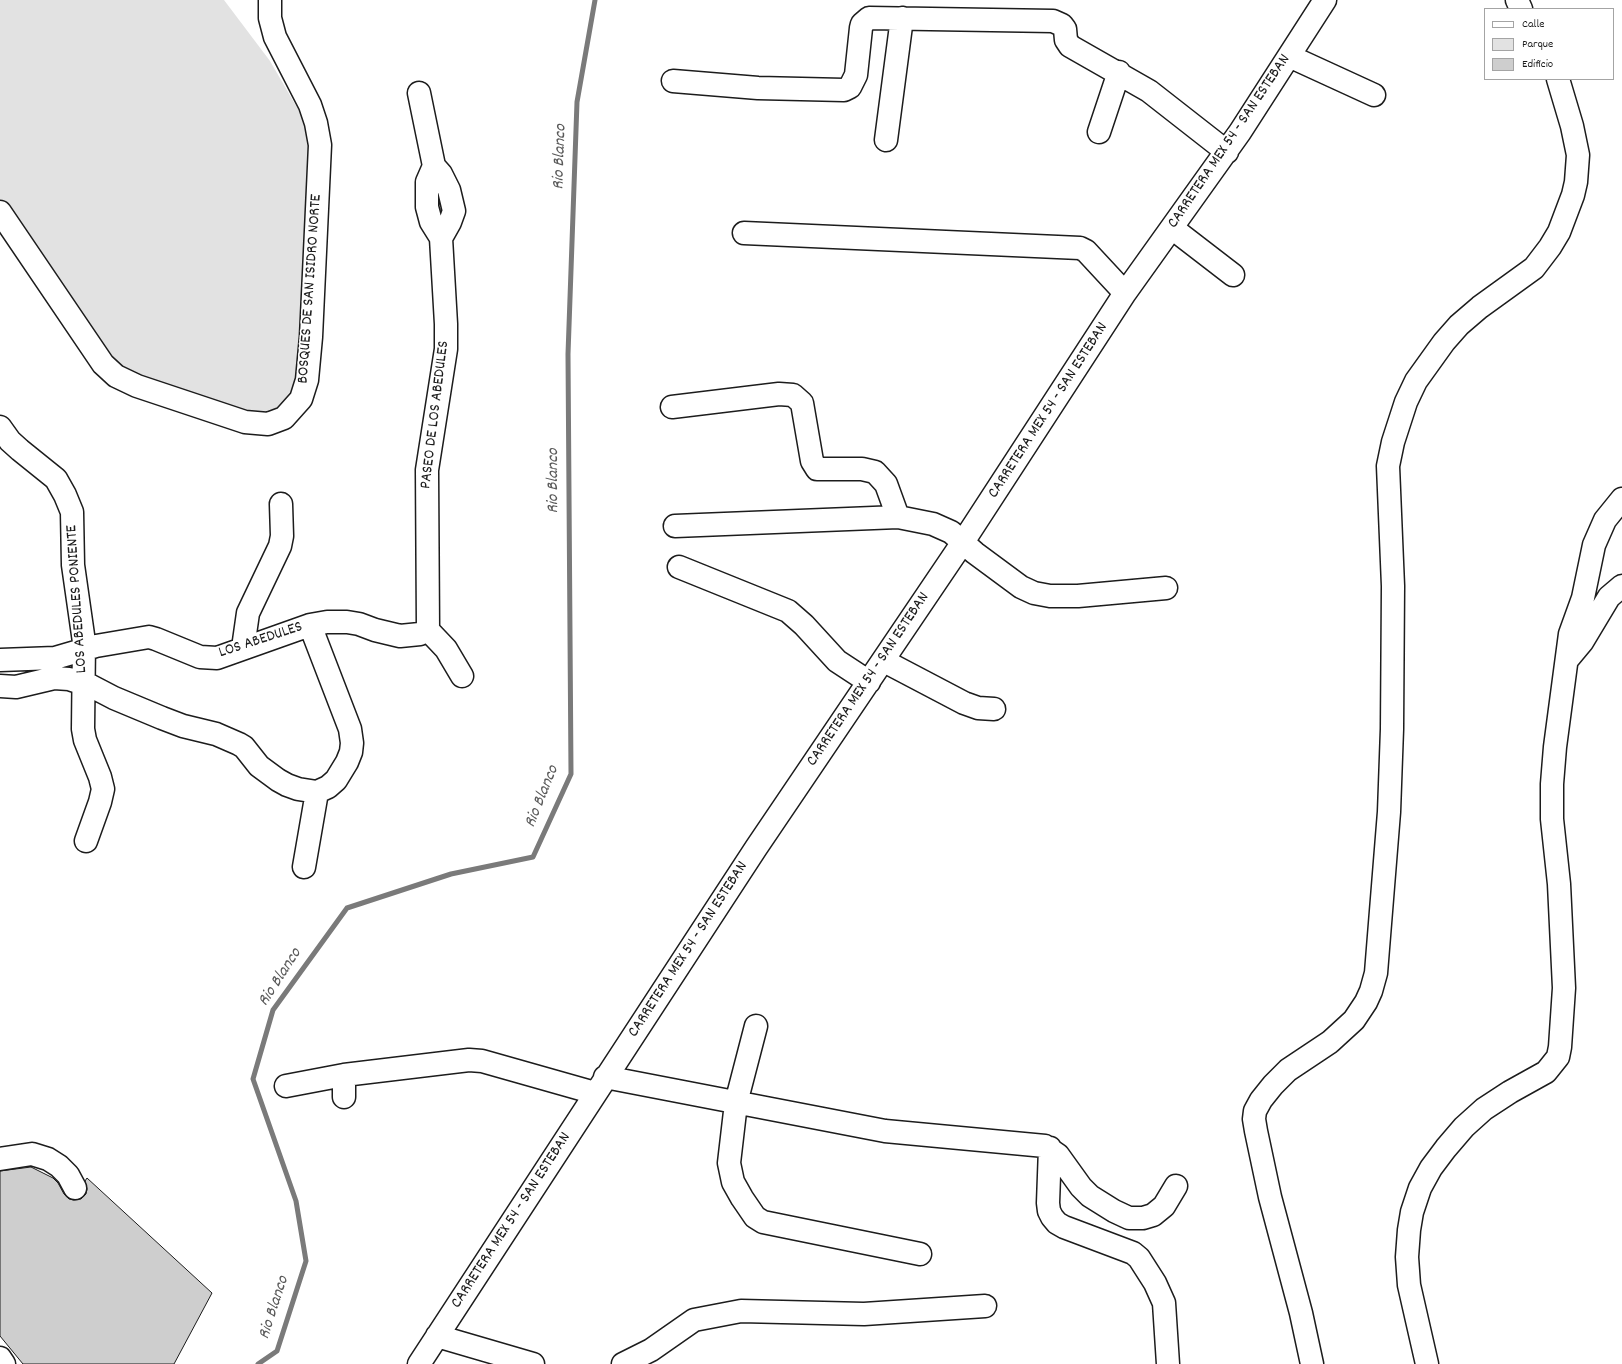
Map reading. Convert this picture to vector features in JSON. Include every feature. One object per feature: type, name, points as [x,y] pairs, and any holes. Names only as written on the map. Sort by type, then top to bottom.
[{"type":"street","name":"BOSQUES DE SAN ISIDRO NORTE","points":[[0,212],[103,364],[116,376],[137,386],[245,422],[268,424],[284,418],[301,399],[307,380],[320,145],[316,123],[310,105],[275,37],[270,18],[270,0]]},
{"type":"street","name":"CARRETERA MEX 54 - SAN ESTEBAN","points":[[419,1364],[600,1085],[803,778],[884,661],[963,542],[1125,293],[1227,152],[1325,0]]},
{"type":"street","points":[[673,81],[758,88],[844,90],[850,87],[856,75],[860,28],[865,20],[873,17],[1058,22],[1065,29],[1066,40],[1070,46],[1149,91],[1227,152]]},
{"type":"street","points":[[886,140],[902,18]]},
{"type":"street","points":[[1289,56],[1374,95]]},
{"type":"street","points":[[1099,132],[1118,72]]},
{"type":"street","points":[[1312,1364],[1301,1314],[1270,1197],[1254,1119],[1255,1111],[1261,1100],[1273,1085],[1288,1070],[1342,1031],[1362,1009],[1371,992],[1376,973],[1390,812],[1393,586],[1388,466],[1393,442],[1406,402],[1416,380],[1444,342],[1459,325],[1534,268],[1559,232],[1573,195],[1576,182],[1578,155],[1574,133],[1558,80]]},
{"type":"street","name":"PASEO DE LOS ABEDULES","points":[[419,92],[434,166],[427,182],[427,207],[430,222],[441,238],[446,324],[446,349],[427,470],[428,630]]},
{"type":"street","points":[[1172,228],[1233,275]]},
{"type":"street","points":[[744,233],[1077,248],[1086,251],[1125,293]]},
{"type":"street","points":[[672,407],[779,394],[793,395],[802,403],[812,461],[817,469],[862,469],[875,472],[886,484],[898,517]]},
{"type":"street","name":"LOS ABEDULES PONIENTE","points":[[0,427],[10,441],[56,478],[69,503],[73,525],[73,565],[83,631],[83,729],[85,740],[100,777],[103,789],[86,841]]},
{"type":"street","points":[[1427,1364],[1409,1285],[1407,1256],[1412,1212],[1420,1188],[1446,1148],[1464,1127],[1484,1109],[1510,1092],[1546,1072],[1558,1057],[1564,988],[1562,940],[1552,819],[1552,784],[1555,747],[1570,634],[1584,598],[1594,545],[1605,520],[1622,499]]},
{"type":"street","points":[[243,648],[248,613],[280,546],[282,536],[281,504]]},
{"type":"street","points":[[675,526],[898,517],[933,524],[951,532],[975,553],[1015,583],[1034,593],[1050,596],[1078,596],[1166,588]]},
{"type":"street","points":[[680,567],[788,611],[804,625],[837,661],[869,682]]},
{"type":"street","points":[[1567,661],[1586,636],[1609,597],[1622,586]]},
{"type":"street","name":"LOS ABEDULES","points":[[0,660],[55,658],[128,640],[149,637],[200,657],[217,658],[310,625],[327,622],[347,622],[400,636],[420,634],[428,630]]},
{"type":"street","points":[[0,686],[16,687],[54,678],[69,679],[83,683],[162,718],[225,738],[244,747],[259,766],[278,780],[292,787],[317,792],[328,787],[336,780],[347,762],[351,752],[352,743],[350,729],[310,625]]},
{"type":"street","points":[[428,630],[446,649],[462,676]]},
{"type":"street","points":[[884,661],[964,703],[978,708],[994,709]]},
{"type":"street","points":[[304,866],[317,792]]},
{"type":"street","points":[[756,1026],[736,1103],[729,1163],[730,1173],[742,1198],[758,1220],[920,1254]]},
{"type":"street","points":[[286,1086],[344,1075],[469,1060],[482,1061],[600,1085],[736,1103],[885,1131],[1040,1145],[1050,1148],[1058,1155],[1081,1187],[1090,1196],[1114,1211],[1130,1218],[1143,1218],[1153,1215],[1164,1206],[1176,1186]]},
{"type":"street","points":[[344,1075],[344,1097]]},
{"type":"street","points":[[1050,1148],[1048,1203],[1049,1211],[1052,1217],[1057,1223],[1064,1227],[1133,1253],[1139,1258],[1155,1283],[1164,1303],[1168,1364]]},
{"type":"street","points":[[0,1159],[32,1154],[48,1159],[59,1166],[68,1175],[75,1188]]},
{"type":"street","points":[[623,1364],[651,1350],[694,1320],[741,1311],[864,1314],[985,1306]]},
{"type":"street","points":[[437,1336],[532,1364]]},
{"type":"street","points":[[0,1358],[4,1364]]},
{"type":"green space","points":[[0,0],[224,0],[270,61],[313,135],[301,392],[274,416],[251,426],[111,380],[0,219]]},
{"type":"building","points":[[31,1167],[53,1178],[58,1183],[64,1194],[69,1199],[74,1200],[81,1199],[86,1194],[87,1189],[85,1181],[87,1178],[212,1293],[174,1364],[23,1364],[0,1336],[0,1171]]},
{"type":"waterway","name":"Rio Blanco","points":[[258,1364],[277,1351],[306,1261],[296,1201],[253,1079],[273,1010],[347,908],[451,874],[533,857],[571,774],[568,354],[577,102],[595,0]]}]
